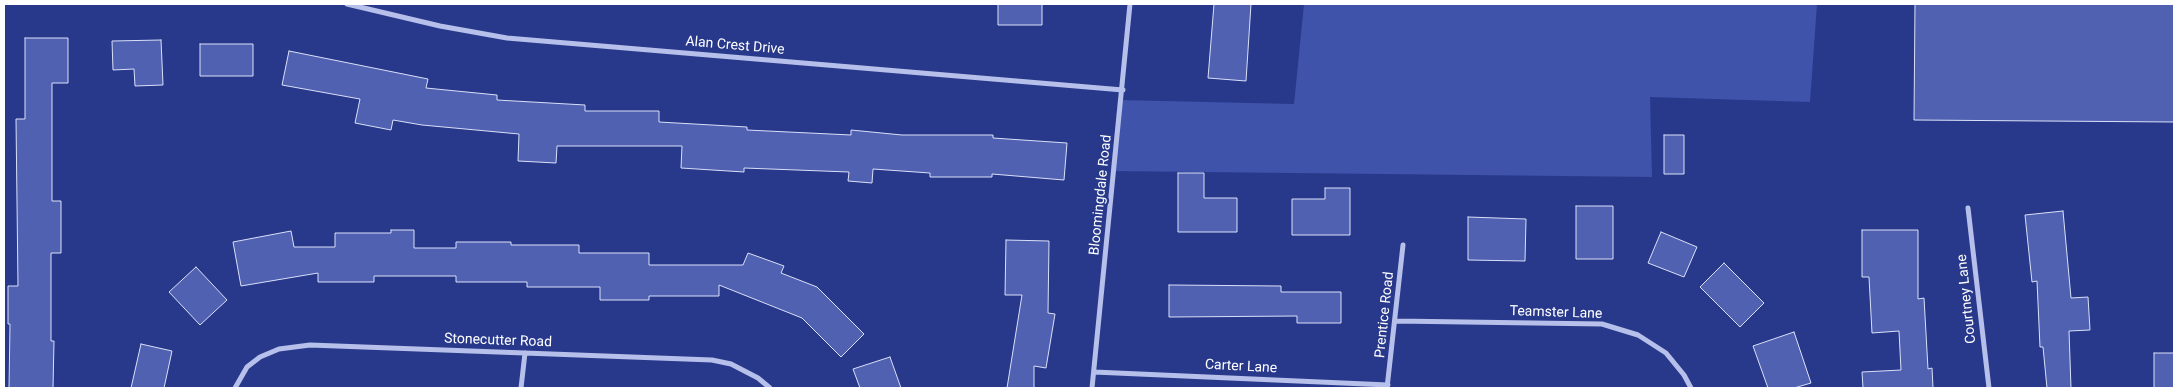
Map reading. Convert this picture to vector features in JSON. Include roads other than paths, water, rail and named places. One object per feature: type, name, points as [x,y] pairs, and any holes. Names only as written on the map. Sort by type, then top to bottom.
[{"type":"street","name":"Alan Crest Drive","points":[[347,4],[440,26],[507,38],[1123,90]]},
{"type":"street","name":"Bloomingdale Road","points":[[1092,388],[1123,90],[1130,4]]},
{"type":"street","name":"Courtney Lane","points":[[1968,208],[1988,388]]},
{"type":"street","name":"Prentice Road","points":[[1388,387],[1403,245]]},
{"type":"street","name":"Teamster Lane","points":[[1396,320],[1602,324],[1638,335],[1666,353],[1684,375],[1691,388]]},
{"type":"street","name":"Stonecutter Road","points":[[235,388],[247,368],[260,357],[294,345],[712,360],[731,364],[758,378],[770,388]]},
{"type":"street","points":[[521,388],[525,353]]},
{"type":"street","name":"Carter Lane","points":[[1094,372],[1388,387]]}]
